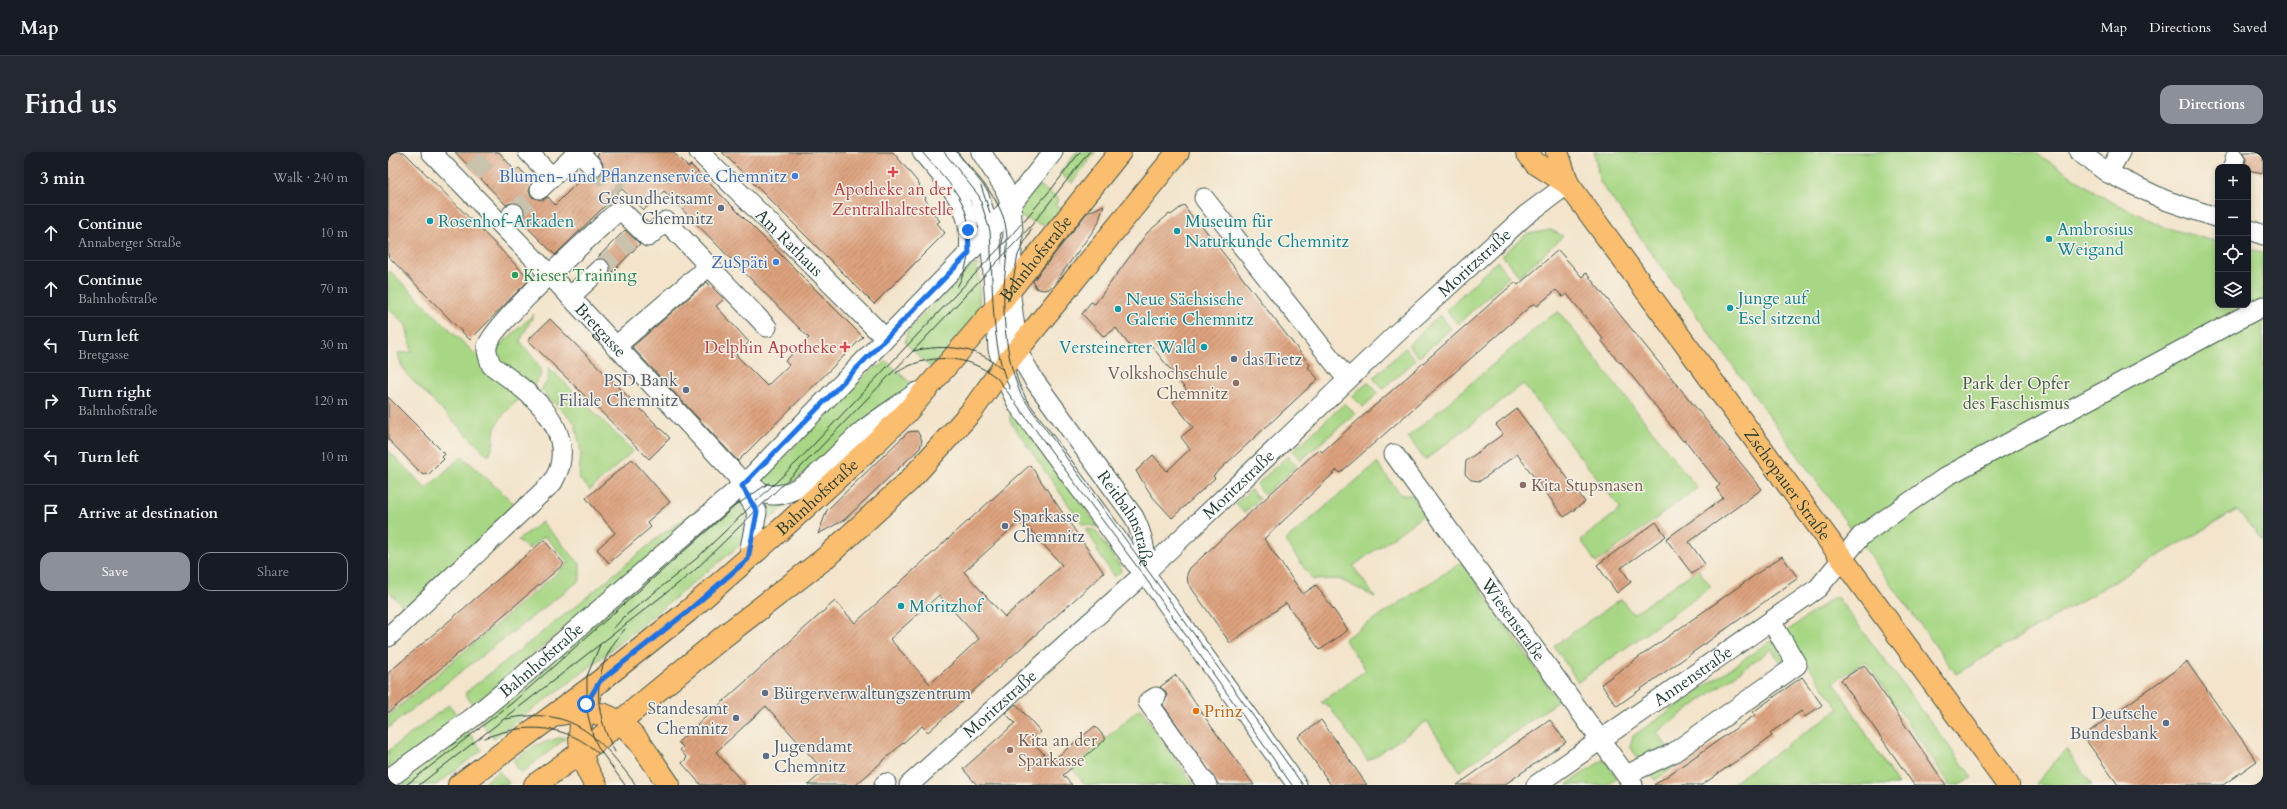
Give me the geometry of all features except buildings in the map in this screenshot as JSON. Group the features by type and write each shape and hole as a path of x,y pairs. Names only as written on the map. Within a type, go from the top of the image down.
{"main road":[{"name":"Bahnhofstraße","path":"459,785 550,716 600,681 687,612 748,559 906,413 995,309 1120,152"},
{"path":"535,785 582,752 724,637 824,559 909,481 971,412 1002,369 1018,352 1178,152"},
{"name":"Zschopauer Straße","path":"1557,152 1568,184 2008,785"},
{"name":"Zschopauer Straße","path":"1528,156 1568,184"},
{"path":"596,785 591,777 582,752 579,733 584,710 600,681"},
{"path":"550,716 584,710 612,716 631,733 669,785"}],"street":[{"name":"Bretgasse","path":"431,152 550,275 742,481 758,490 772,495 790,492 810,480 862,431 934,381"},
{"path":"528,152 546,183 579,152 594,167"},
{"name":"Am Rathaus","path":"699,152 880,333"},
{"path":"922,152 962,203 968,230 969,253"},
{"path":"944,152 979,196 990,231 998,349 1002,369 1018,405 1134,563 1145,573"},
{"path":"957,152 971,169 1011,206"},
{"path":"981,152 1004,187 1011,206 1014,232 1010,289 1018,352"},
{"name":"Bahnhofstraße","path":"388,779 472,718 524,675 742,481 990,231 1053,152"},
{"path":"2079,152 2108,173 2165,200 2215,217"},
{"path":"2108,173 2120,152"},
{"name":"Moritzstraße","path":"909,785 1145,573 1347,379 1526,215 1568,184"},
{"path":"1204,198 1347,379"},
{"path":"388,637 552,482 560,466 560,443 554,422 528,391 491,365 487,347 493,334 550,275 620,209 648,237 666,221 767,327"},
{"path":"2251,231 2263,235"},
{"path":"616,347 709,266"},
{"path":"570,297 600,269"},
{"path":"1843,558 1861,536 1947,476 2263,306"},
{"name":"Reitbahnstraße","path":"1018,352 1034,380 1134,517 1142,532 1145,547 1145,573 1297,785"},
{"name":"Wiesenstraße","path":"1394,454 1630,780"},
{"name":"Bretgasse","path":"742,481 757,512 748,559"},
{"name":"Annenstraße","path":"1536,785 1818,588 1843,558"},
{"path":"1630,780 1673,752 1797,664 1770,621"},
{"path":"1156,697 1148,702 1207,785"}],"green space":[{"path":"1076,152 1095,152 1072,183 1060,173"},
{"name":"Park der Opfer des Faschismus","path":"1594,152 2034,152 2108,200 2167,228 2215,241 2215,308 2251,308 2251,250 2263,252 2263,541 2237,510 1956,674 1600,182"},
{"path":"1038,185 1059,199 1055,205 1062,210 1052,221 1043,225 1020,217 1019,210"},
{"path":"1551,230 1563,236 1519,276 1502,255 1527,234"},
{"path":"1497,261 1509,277 1458,324 1446,310"},
{"path":"973,264 977,264 979,283 979,303 976,316 963,334 931,368 905,342 907,331"},
{"path":"390,271 476,355 524,395 507,410 497,424 493,445 488,456 408,376 401,364 398,353 412,352 406,325 388,308 388,273"},
{"path":"1559,312 1697,488 1596,563 1581,540 1621,509 1523,384 1425,460 1408,437 1545,320"},
{"path":"534,314 520,341 541,368 540,377 532,387 497,360 498,347"},
{"path":"1440,315 1451,329 1419,357 1408,345"},
{"path":"1405,348 1416,360 1383,389 1373,378"},
{"path":"886,361 914,386 787,487 756,485 873,368 881,366"},
{"path":"549,367 633,451 590,490 579,478 581,452 575,423 541,390 548,380"},
{"path":"1368,382 1378,393 1363,407 1352,396"},
{"path":"1345,403 1355,414 1301,460 1293,451"},
{"path":"1017,409 1098,527 1082,524 1010,421 1010,414"},
{"path":"388,450 426,489 462,456 520,509 405,608 388,590"},
{"path":"1288,456 1297,466 1264,495 1256,485"},
{"path":"1377,463 1401,495 1412,495 1425,514 1353,566 1375,597 1339,579 1313,580 1285,541"},
{"path":"1251,490 1259,499 1244,513 1236,503"},
{"path":"738,498 746,516 745,532 740,545 586,670 494,738 480,721"},
{"path":"708,502 712,503 473,705 465,693 582,601 661,535"},
{"path":"784,502 789,503 768,521 764,520 762,513 765,510 772,505"},
{"path":"542,522 580,564 580,580 388,728 388,716 569,563 545,536 528,549 518,540"},
{"path":"1085,529 1095,530 1120,566 1121,571 1115,577 1096,550 1098,548"},
{"path":"1462,562 1558,701 1460,771 1427,721 1368,761 1329,706 1321,702 1366,670 1344,639"},
{"path":"1698,569 1711,587 1578,682 1554,646 1621,599 1633,614"},
{"path":"1833,598 1838,598 1972,777 1960,785 1947,785 1949,783 1865,661 1834,682 1898,785 1730,785 1839,709 1808,665 1802,662 1784,633"},
{"path":"1773,639 1786,660 1783,665 1771,649 1657,732 1668,748 1638,759 1630,746 1633,736"},
{"path":"449,705 459,717 388,772 388,751"},
{"path":"1140,708 1194,785 1085,785 1072,768"},
{"path":"467,730 482,750 436,785 397,785"},
{"path":"563,737 565,739 521,773 513,761 536,745"},
{"path":"2066,749 2092,785 2035,785"},
{"path":"1674,756 1680,764 1655,780 1646,768"},
{"path":"1604,759 1617,778 1606,785 1566,785"},
{"path":"499,771 509,783 505,785 481,785"}],"tunnel":[{"path":"473,173 494,152"},
{"path":"593,167 619,192"},
{"path":"514,213 540,189"},
{"path":"600,269 630,240"}],"tram line":[{"path":"922,152 954,189 966,213 969,234 968,257 962,278 957,287"},
{"path":"944,152 979,196 990,231 992,291 996,334 999,354 1010,389"},
{"path":"957,152 989,190 1003,216 1007,234 1004,288 1005,329 1012,369 1021,395 1303,785"},
{"path":"612,630 625,616 696,559 798,461 1008,239 1053,187 1080,152"},
{"path":"419,785 693,572 810,458 1031,226 1089,152"},
{"path":"981,186 990,213"},
{"path":"1009,301 1018,255 1031,229"},
{"path":"913,351 937,348 971,351 993,361 1002,369"},
{"path":"896,373 908,366 921,362 934,359 947,359 960,360 973,364 997,378 1141,572 1292,785"},
{"path":"406,785 512,703 735,506 769,483"},
{"path":"615,752 607,736 602,720 599,704 599,689 601,673 606,658 614,643 625,629"},
{"path":"600,645 587,676 587,711 593,736 599,749 625,785"},
{"path":"506,719 529,716 549,717 566,721 582,728 609,752 636,785"},
{"path":"485,738 515,730 530,728 545,729 574,737 587,744 599,754"}],"place":[{"name":"Apotheke an der Zentralhaltestelle","path":"893,172"},
{"name":"Blumen- und Pflanzenservice Chemnitz","path":"795,176"},
{"name":"Gesundheitsamt Chemnitz","path":"721,208"},
{"name":"Rosenhof-Arkaden","path":"430,221"},
{"name":"Museum für Naturkunde Chemnitz","path":"1177,231"},
{"name":"Ambrosius Weigand","path":"2049,239"},
{"name":"ZuSpäti","path":"776,262"},
{"name":"Kieser Training","path":"515,275"},
{"name":"Junge auf Esel sitzend","path":"1730,308"},
{"name":"Neue Sächsische Galerie Chemnitz","path":"1118,309"},
{"name":"Delphin Apotheke","path":"845,347"},
{"name":"Versteinerter Wald","path":"1204,347"},
{"name":"dasTietz","path":"1234,359"},
{"name":"Volkshochschule Chemnitz","path":"1236,383"},
{"name":"PSD Bank Filiale Chemnitz","path":"686,390"},
{"name":"Kita Stupsnasen","path":"1523,485"},
{"name":"Sparkasse Chemnitz","path":"1005,526"},
{"name":"Moritzhof","path":"901,606"},
{"name":"Bürgerverwaltungszentrum","path":"765,693"},
{"name":"Prinz","path":"1196,711"},
{"name":"Standesamt Chemnitz","path":"736,718"},
{"name":"Deutsche Bundesbank","path":"2166,723"},
{"name":"Kita an der Sparkasse","path":"1010,750"},
{"name":"Jugendamt Chemnitz","path":"766,756"}],"route":[{"path":"586,704 600,681 622,662 687,612 748,559 757,512 742,486 887,339 969,253 970,243 968,230"}]}
